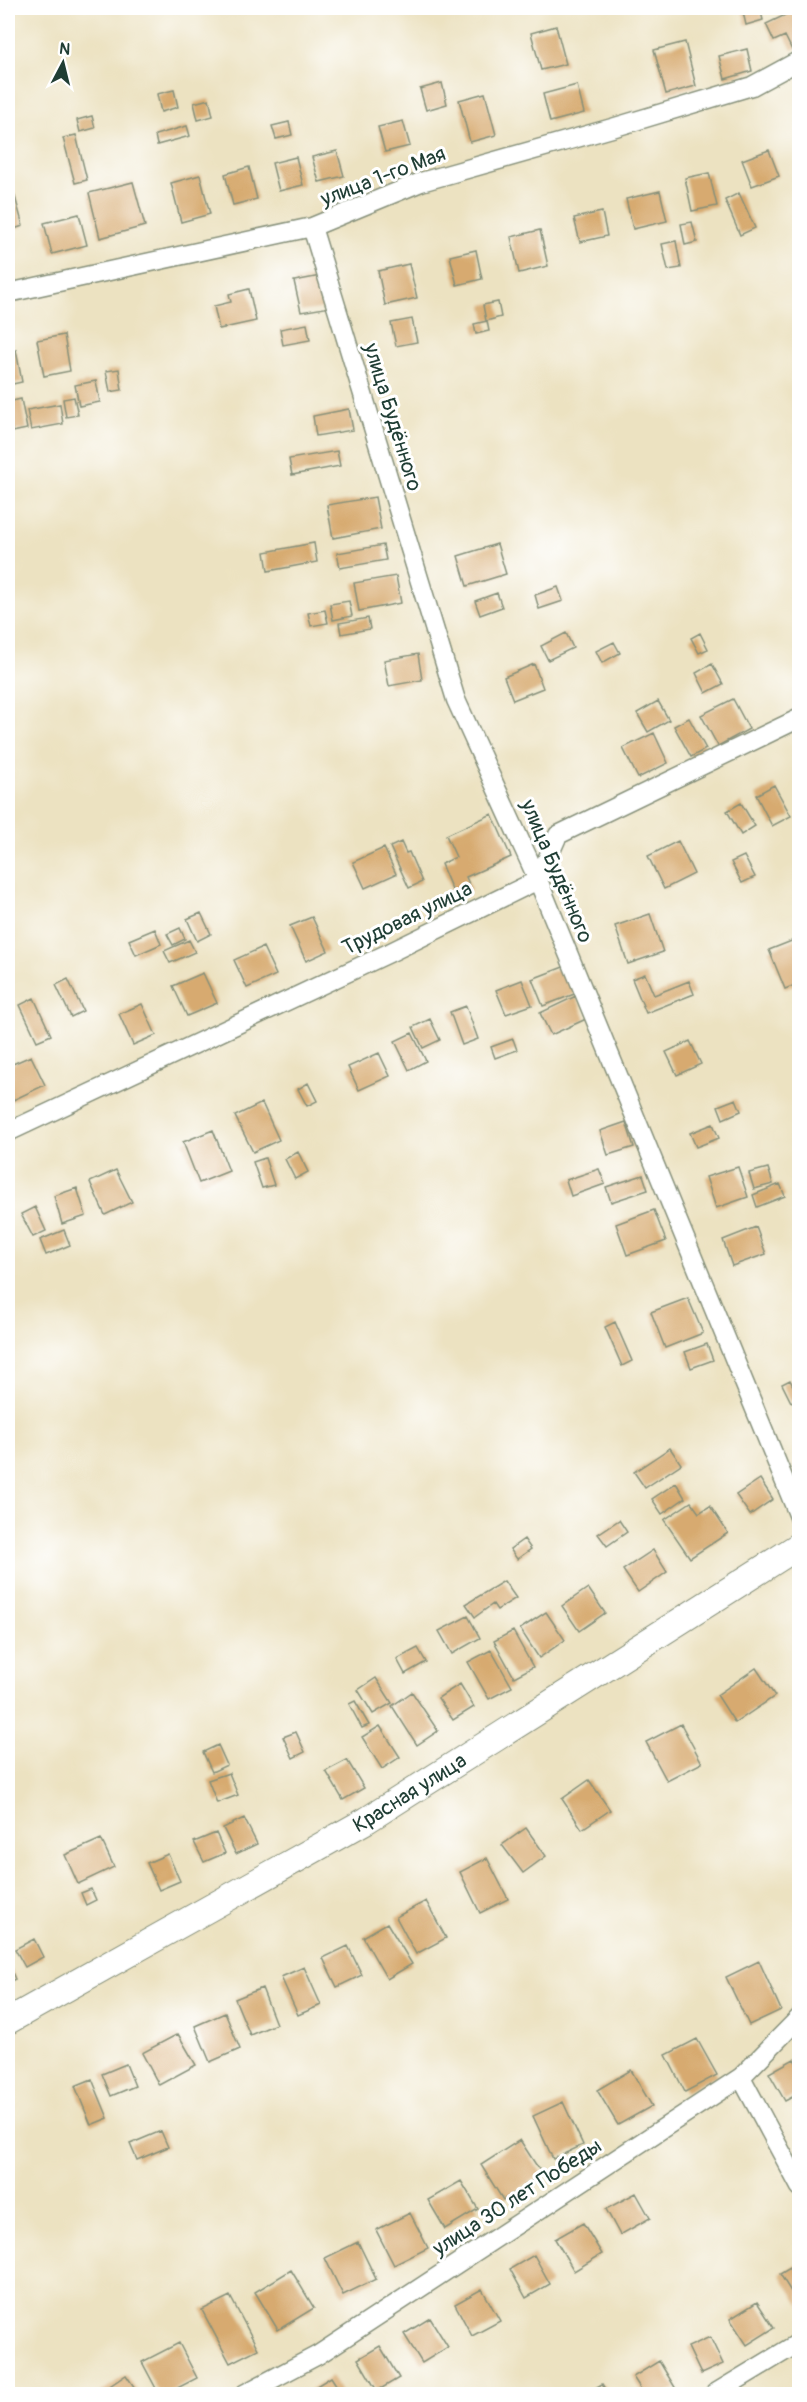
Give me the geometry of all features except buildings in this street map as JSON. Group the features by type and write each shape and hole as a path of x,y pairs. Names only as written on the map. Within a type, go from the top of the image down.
{"main road":[{"name":"Красная улица","path":"8,2021 367,1820 800,1545"}],"street":[{"name":"улица 1-го Мая","path":"8,293 312,227 421,182 752,86 800,60"},
{"name":"улица Будённого","path":"312,227 456,700 538,880 800,1519"},
{"path":"538,880 558,835 800,718"},
{"name":"Трудовая улица","path":"8,1132 391,952 538,880"},
{"name":"улица 30 лет Победы","path":"244,2394 318,2355 741,2077 800,2017"},
{"path":"741,2077 800,2187"},
{"path":"714,2394 800,2342"}]}
